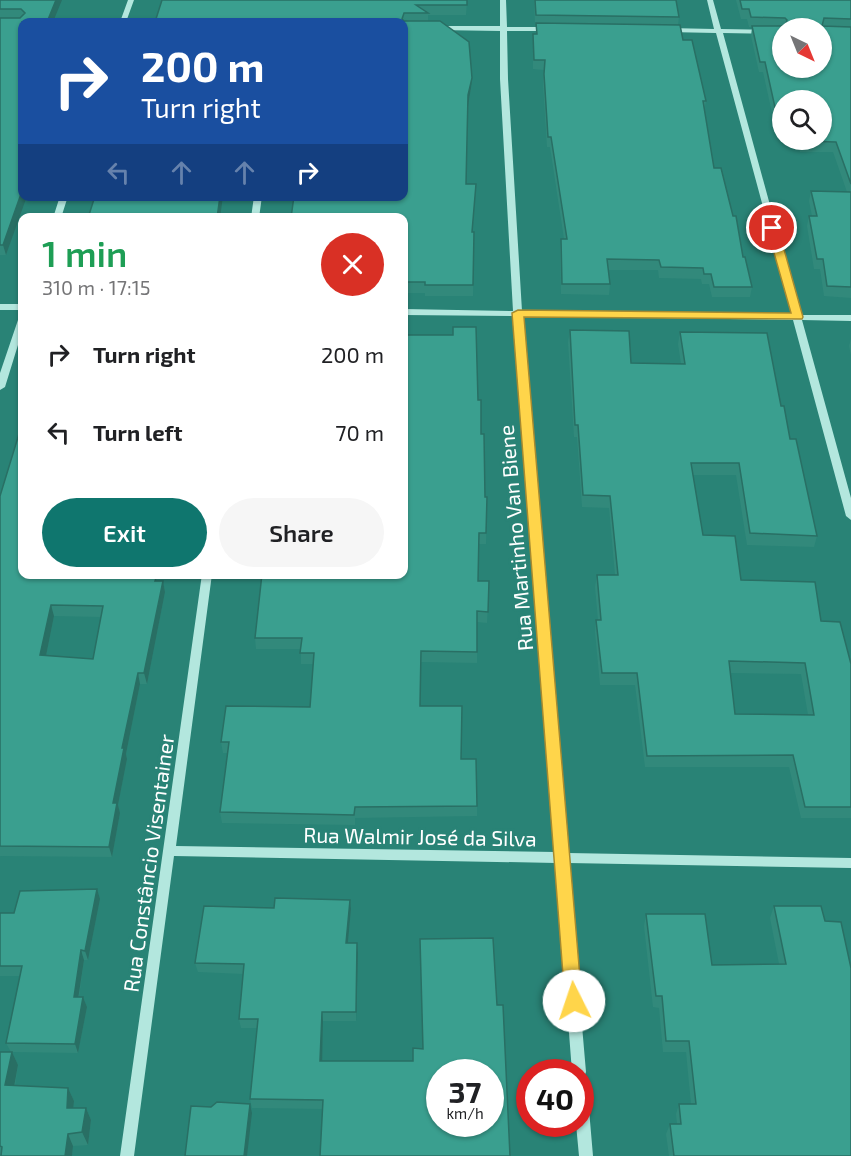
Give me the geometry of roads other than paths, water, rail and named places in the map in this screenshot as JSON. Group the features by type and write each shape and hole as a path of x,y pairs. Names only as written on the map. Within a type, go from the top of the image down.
{"street":[{"path":"124,18 131,0"},
{"name":"Rua Martinho Van Biene","path":"503,0 518,313 578,1059"},
{"path":"710,0 851,516"},
{"path":"426,28 563,29"},
{"path":"658,30 772,32"},
{"path":"0,306 18,307"},
{"path":"408,312 851,318"},
{"path":"0,387 18,332"},
{"name":"Rua Constâncio Visentainer","path":"128,1156 206,579"},
{"name":"Rua Walmir José da Silva","path":"169,851 851,863"},
{"path":"584,1137 586,1156"}]}
